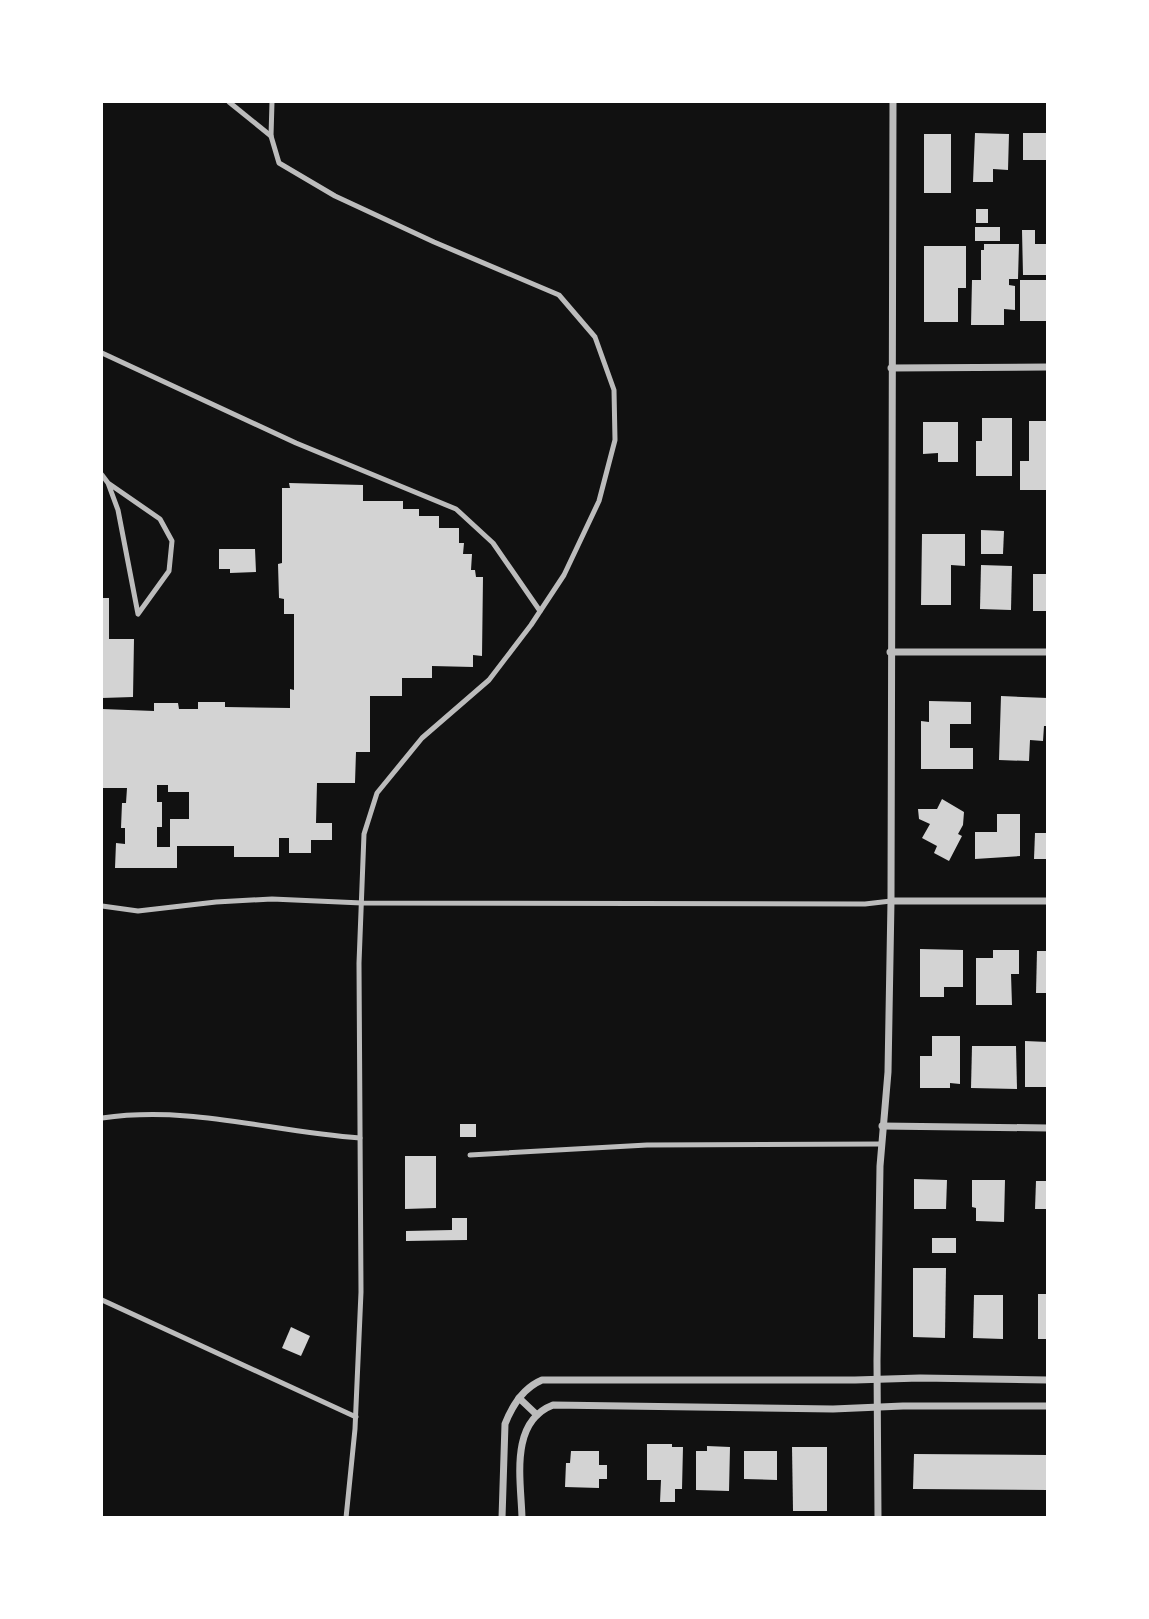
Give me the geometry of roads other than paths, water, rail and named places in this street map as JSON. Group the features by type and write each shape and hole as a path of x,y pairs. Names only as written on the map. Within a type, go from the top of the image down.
{"street":[{"path":"878,1517 880,1144 888,1072 891,901 893,102"},
{"path":"891,368 1048,367"},
{"path":"890,652 1048,652"},
{"path":"891,901 1048,901"},
{"path":"882,1126 1048,1128"},
{"path":"502,1517 503,1433 509,1414 519,1398 534,1384 551,1379 1048,1380"},
{"path":"519,1398 537,1415"},
{"path":"522,1517 522,1444 527,1427 544,1408 562,1404 833,1409 1048,1406"}],"lane":[{"path":"229,102 271,136"},
{"path":"272,102 271,136 279,163 347,202 559,295 595,337 614,390 614,440 600,501 564,575 489,680 422,738 377,793 364,834 359,963 361,1292 356,1417 346,1517"},
{"path":"102,364 103,353 296,443 456,509 493,543 540,611"},
{"path":"102,475 108,483 118,510 138,614 169,571 172,541 160,519 108,483"},
{"path":"102,906 138,911 272,899 362,903 865,904 891,901"},
{"path":"102,1118 181,1114 316,1135 360,1138"},
{"path":"470,1155 647,1144 880,1144"},
{"path":"102,1300 356,1417"}]}
